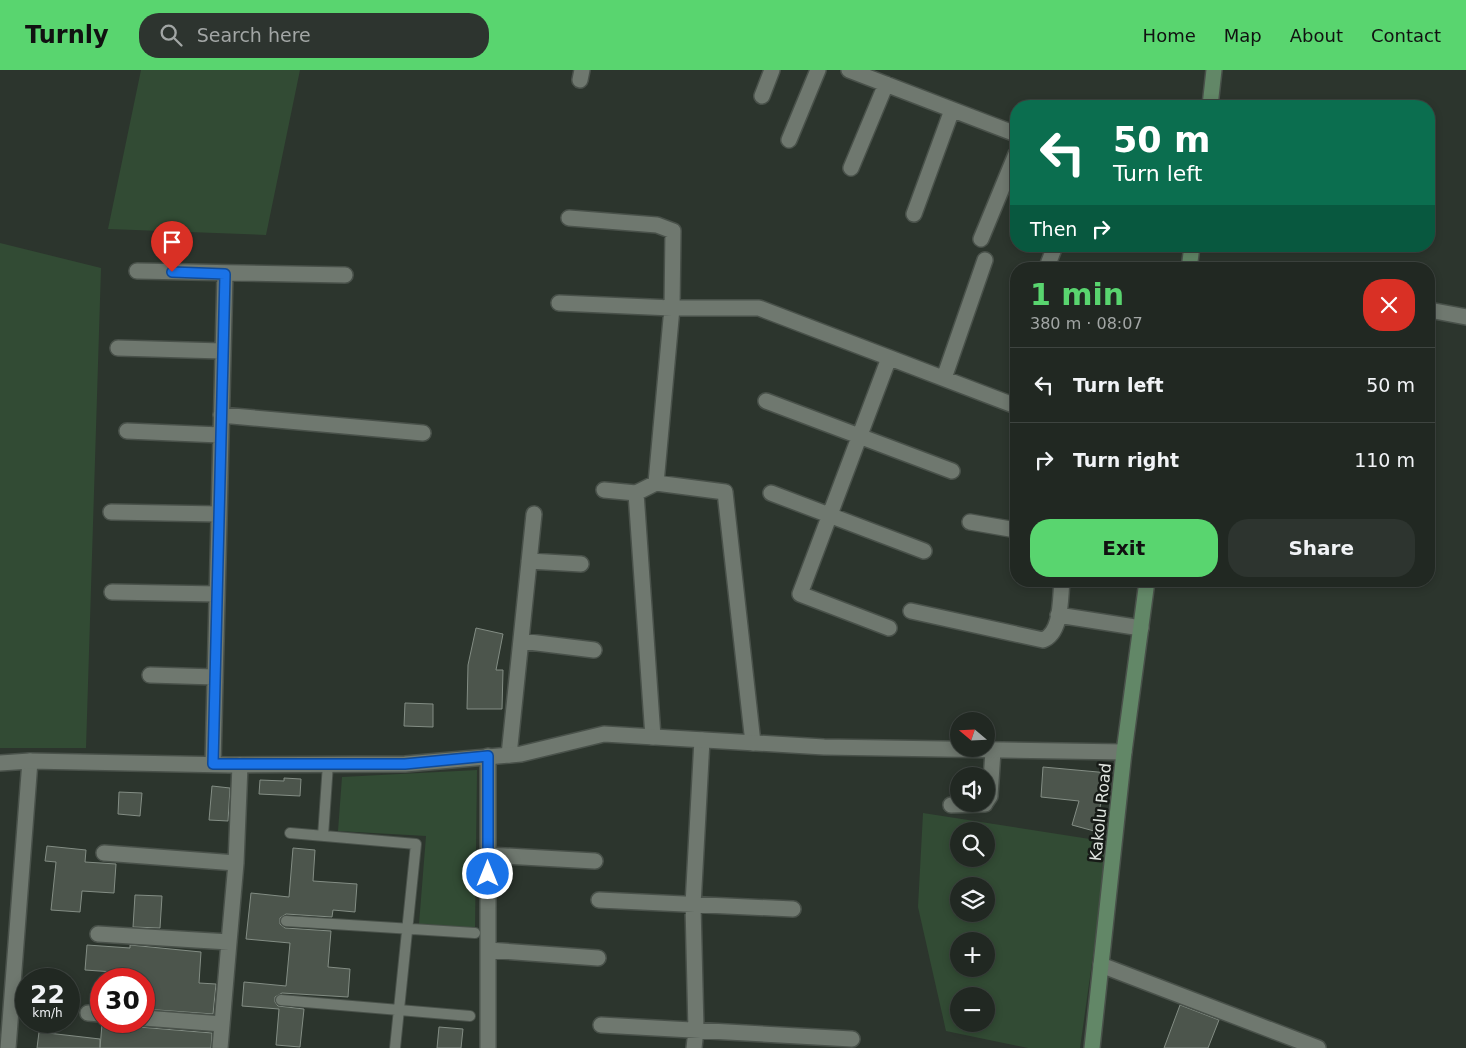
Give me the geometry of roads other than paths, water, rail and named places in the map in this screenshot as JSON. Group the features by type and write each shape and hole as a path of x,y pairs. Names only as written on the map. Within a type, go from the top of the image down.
{"main road":[{"path":"1211,100 1214,70"},
{"name":"Kakolu Road","path":"1092,1048 1124,752 1146,587"}],"street":[{"path":"762,96 772,70"},
{"path":"789,140 818,70"},
{"path":"849,70 1010,132"},
{"path":"851,168 886,84"},
{"path":"914,214 952,110"},
{"path":"981,239 1010,169"},
{"path":"569,218 657,225 673,231 672,308 656,483"},
{"path":"944,378 985,260"},
{"path":"136,271 345,275"},
{"path":"213,764 225,274"},
{"path":"559,303 672,308 758,308 944,378 1010,399"},
{"path":"1435,311 1466,317"},
{"path":"118,348 222,351"},
{"path":"889,358 800,594 889,628"},
{"path":"766,401 952,471"},
{"path":"221,415 423,432"},
{"path":"127,431 220,435"},
{"path":"604,490 636,493 656,483 725,492 753,743"},
{"path":"636,493 652,737"},
{"path":"770,493 924,551"},
{"path":"112,512 218,514"},
{"path":"509,755 534,514"},
{"path":"970,522 1010,529"},
{"path":"530,561 581,564"},
{"path":"911,611 1035,640 1050,638 1058,615 1061,587"},
{"path":"112,592 217,594"},
{"path":"1058,615 1141,628"},
{"path":"521,641 594,650"},
{"path":"150,675 215,677"},
{"path":"0,763 30,761 240,765 405,764 509,755 604,734 753,743 950,750"},
{"path":"694,1048 696,1030 693,904 702,740"},
{"path":"995,751 1124,752"},
{"path":"488,756 488,1048"},
{"path":"8,1048 30,761"},
{"path":"220,1048 236,863 240,765"},
{"path":"104,853 236,863"},
{"path":"488,855 595,861"},
{"path":"599,900 793,909"},
{"path":"98,934 230,942"},
{"path":"488,950 598,958"},
{"path":"1101,965 1318,1048"},
{"path":"155,1019 222,1024"},
{"path":"601,1025 852,1039"}],"lane":[{"path":"323,836 328,764"},
{"path":"290,833 416,844 395,1048"},
{"path":"286,920 475,932"},
{"path":"281,1000 470,1016"}]}
